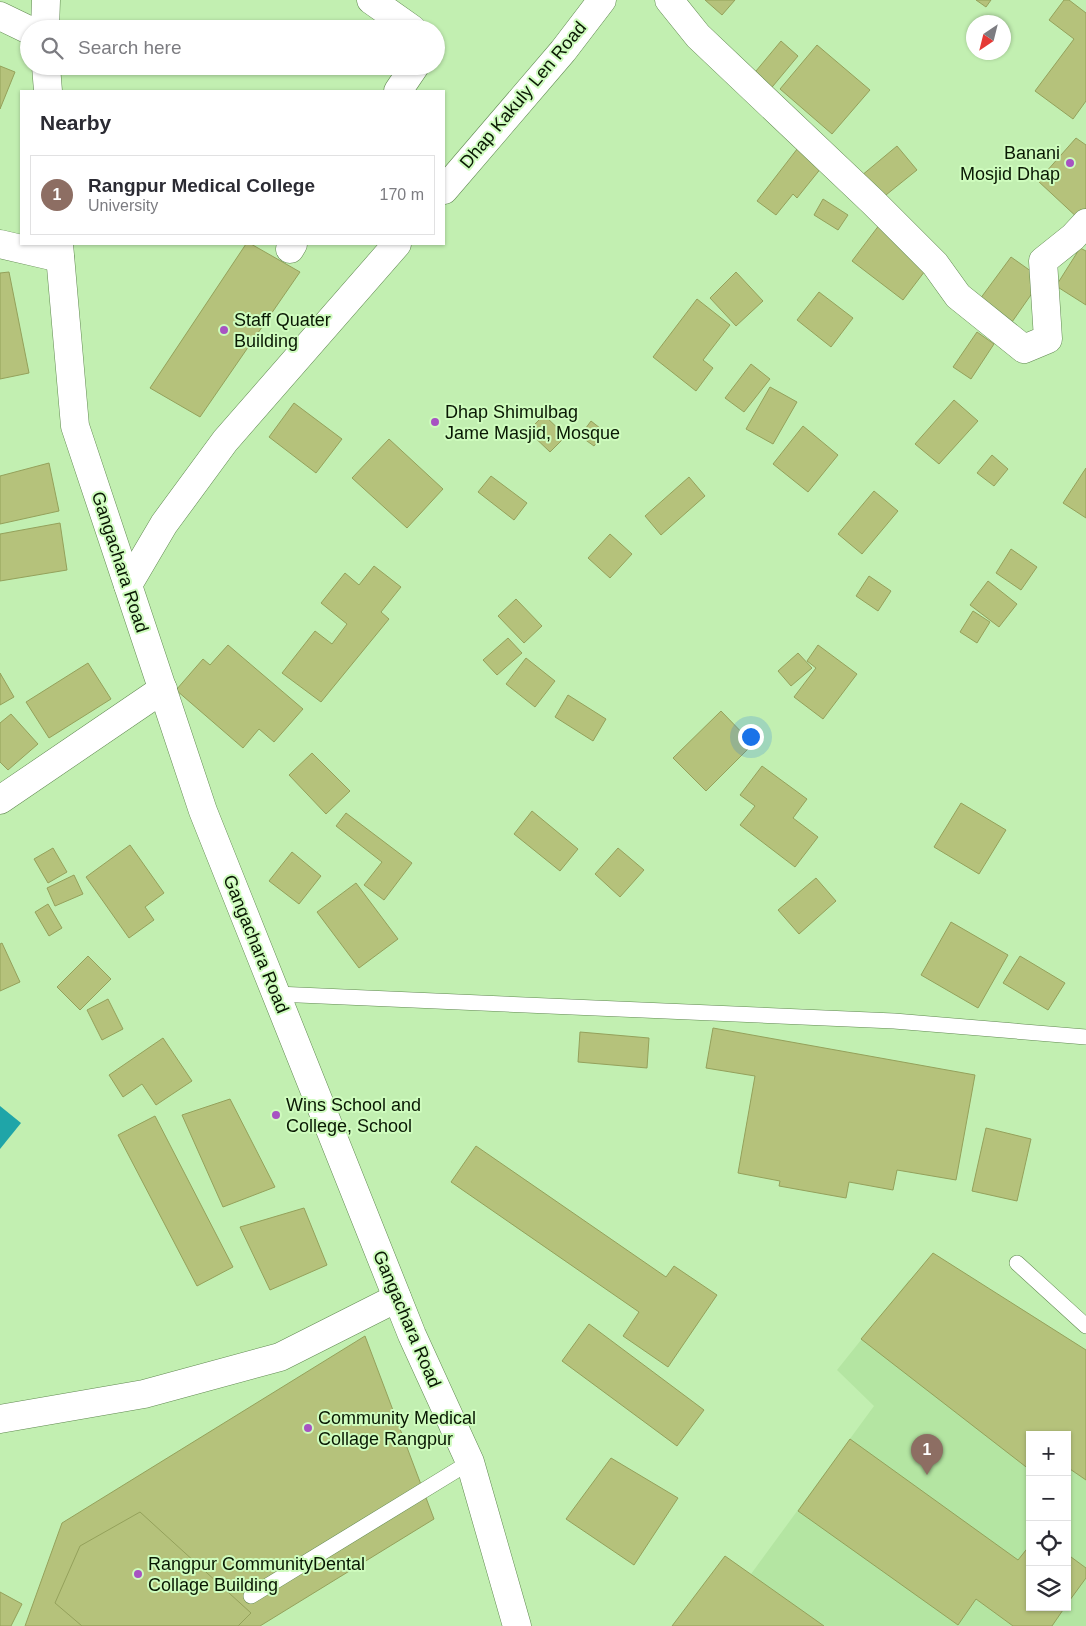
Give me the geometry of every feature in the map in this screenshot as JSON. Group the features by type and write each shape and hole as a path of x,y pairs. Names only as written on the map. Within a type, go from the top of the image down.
{"street":[{"path":"45,20 46,0"},
{"path":"371,0 399,20"},
{"name":"Dhap Kakuly Len Road","path":"445,189 562,51 602,0"},
{"path":"669,0 698,36 852,182 935,264 958,296 1024,349 1048,339 1043,261 1073,237 1086,223"},
{"path":"0,16 20,26"},
{"path":"47,75 48,90"},
{"path":"399,90 409,75"},
{"path":"0,244 59,251"},
{"path":"128,585 164,524 225,441 397,245"},
{"name":"Gangachara Road","path":"59,251 75,426 203,811 412,1335 470,1462 517,1626"},
{"path":"0,800 163,689"},
{"path":"0,1419 144,1394 280,1357 397,1298"}],"lane":[{"path":"276,994 894,1021 1086,1037"},
{"path":"1017,1263 1086,1326"},
{"path":"250,1596 470,1462"}],"shaded area":[{"path":"909,1280 937,1299 1086,1359 1086,1626 713,1626 874,1406 837,1370"}],"water":[{"path":"0,1106 21,1123 0,1149"}],"building":[{"path":"705,0 735,0 722,15"},
{"path":"976,0 991,0 986,7"},
{"path":"1064,0 1069,0 1086,13 1086,101 1073,119 1035,91 1074,39 1049,20"},
{"path":"781,41 798,56 768,92 751,77"},
{"path":"817,45 870,90 832,134 780,89"},
{"path":"0,66 15,72 0,109"},
{"name":"Banani Mosjid Dhap","path":"1076,138 1086,145 1086,214 1080,220 1038,181"},
{"path":"801,144 826,162 797,198 793,194 776,215 757,201"},
{"path":"897,146 917,170 881,199 861,176"},
{"path":"823,199 848,215 838,230 814,215"},
{"path":"880,224 931,263 903,300 852,261"},
{"name":"Staff Quater Building","path":"245,245 253,245 300,272 200,417 150,388"},
{"path":"1080,248 1086,251 1086,305 1056,286"},
{"path":"1011,257 1042,279 1012,322 980,299"},
{"path":"9,272 29,373 0,379 0,273"},
{"path":"736,272 763,301 736,326 710,298"},
{"path":"819,292 853,318 831,347 797,320"},
{"path":"697,299 730,325 703,360 713,368 696,391 653,357"},
{"path":"977,332 994,344 971,379 953,367"},
{"path":"751,364 770,379 744,412 725,398"},
{"path":"770,387 797,402 773,444 746,429"},
{"path":"954,400 978,421 939,464 915,444"},
{"path":"294,403 342,439 316,473 269,437"},
{"path":"544,415 566,436 550,452 528,431"},
{"path":"591,421 605,432 594,446 580,436"},
{"path":"803,426 838,455 808,492 773,464"},
{"path":"389,439 443,489 407,528 352,478"},
{"path":"992,455 1008,469 994,486 977,473"},
{"path":"49,463 59,511 0,524 0,476"},
{"path":"1086,468 1086,518 1063,503"},
{"path":"491,476 527,503 514,520 478,492"},
{"path":"689,477 705,496 661,535 645,516"},
{"path":"874,491 898,511 862,554 838,534"},
{"path":"60,523 67,570 0,581 0,534"},
{"path":"610,534 632,554 610,578 588,558"},
{"path":"1011,549 1037,567 1021,590 996,573"},
{"path":"374,566 401,587 381,612 389,619 321,702 282,673 315,631 332,644 347,624 321,603 345,573 359,585"},
{"path":"869,576 891,591 878,611 856,596"},
{"path":"988,581 1017,604 999,627 970,605"},
{"path":"516,599 542,626 524,643 498,616"},
{"path":"973,611 990,622 977,643 960,632"},
{"path":"508,638 522,653 497,675 483,660"},
{"path":"228,645 303,709 274,742 259,729 243,748 176,690 203,659 210,665"},
{"path":"818,645 857,674 823,719 794,697 816,668 807,661"},
{"path":"798,653 812,668 791,686 778,671"},
{"path":"526,658 555,681 535,707 506,684"},
{"path":"88,663 111,699 49,738 26,702"},
{"path":"0,673 14,697 0,705"},
{"path":"568,695 606,719 593,741 555,717"},
{"path":"721,711 753,744 706,791 673,758"},
{"path":"11,714 38,744 8,770 0,762 0,723"},
{"path":"312,753 350,791 326,814 289,775"},
{"path":"762,766 807,799 793,818 818,837 795,867 740,825 755,806 740,795"},
{"path":"961,803 1006,830 979,874 934,847"},
{"path":"532,811 578,849 560,871 514,834"},
{"path":"346,813 412,863 384,900 364,885 382,862 336,826"},
{"path":"130,845 164,893 145,907 154,920 129,938 86,877"},
{"path":"53,848 67,872 48,883 34,859"},
{"path":"618,848 644,870 620,897 595,874"},
{"path":"292,852 321,876 299,904 269,881"},
{"path":"74,875 83,894 55,906 47,888"},
{"path":"816,878 836,901 799,934 778,910"},
{"path":"356,883 398,939 359,968 317,912"},
{"path":"48,904 62,928 49,936 35,912"},
{"path":"951,922 1008,955 978,1008 921,975"},
{"path":"2,943 20,982 0,991 0,944"},
{"path":"88,956 111,979 80,1010 57,987"},
{"path":"1020,956 1065,983 1048,1010 1003,983"},
{"path":"108,999 123,1029 102,1040 87,1010"},
{"path":"713,1028 975,1075 956,1180 897,1170 893,1190 849,1182 846,1198 779,1186 780,1181 738,1173 755,1076 706,1068"},
{"path":"580,1032 649,1038 647,1068 578,1062"},
{"path":"163,1038 192,1081 156,1105 142,1084 123,1097 109,1075"},
{"path":"230,1099 275,1187 223,1207 182,1115"},
{"path":"155,1116 233,1267 197,1286 118,1135"},
{"path":"986,1128 1031,1139 1017,1201 972,1191"},
{"path":"476,1146 666,1277 674,1266 717,1295 668,1367 623,1336 639,1312 451,1182"},
{"path":"304,1208 327,1265 270,1290 240,1227"},
{"path":"933,1253 1086,1350 1086,1480 1071,1470 1071,1431 1026,1431 1026,1467 861,1339"},
{"path":"589,1324 704,1410 677,1446 562,1361"},
{"name":"Community Medical Collage Rangpur","path":"365,1336 434,1519 260,1626 25,1626 62,1523"},
{"path":"850,1439 1018,1560 1026,1550 1026,1611 1062,1611 1052,1626 1013,1626 976,1599 958,1625 798,1511"},
{"path":"611,1458 678,1498 634,1565 566,1519"},
{"name":"Rangpur CommunityDental Collage Building","path":"140,1512 251,1613 238,1626 82,1626 55,1603 80,1546"},
{"path":"725,1556 824,1626 672,1626"},
{"path":"1071,1557 1086,1568 1086,1578 1071,1599"},
{"path":"0,1592 22,1604 11,1626 0,1626"}],"place":[{"name":"Banani Mosjid Dhap","path":"1070,163"},
{"name":"Staff Quater Building","path":"224,330"},
{"name":"Dhap Shimulbag Jame Masjid, Mosque","path":"435,422"},
{"name":"Wins School and College, School","path":"276,1115"},
{"name":"Community Medical Collage Rangpur","path":"308,1428"},
{"name":"Rangpur Medical College","path":"927,1475"},
{"name":"Rangpur CommunityDental Collage Building","path":"138,1574"}]}
